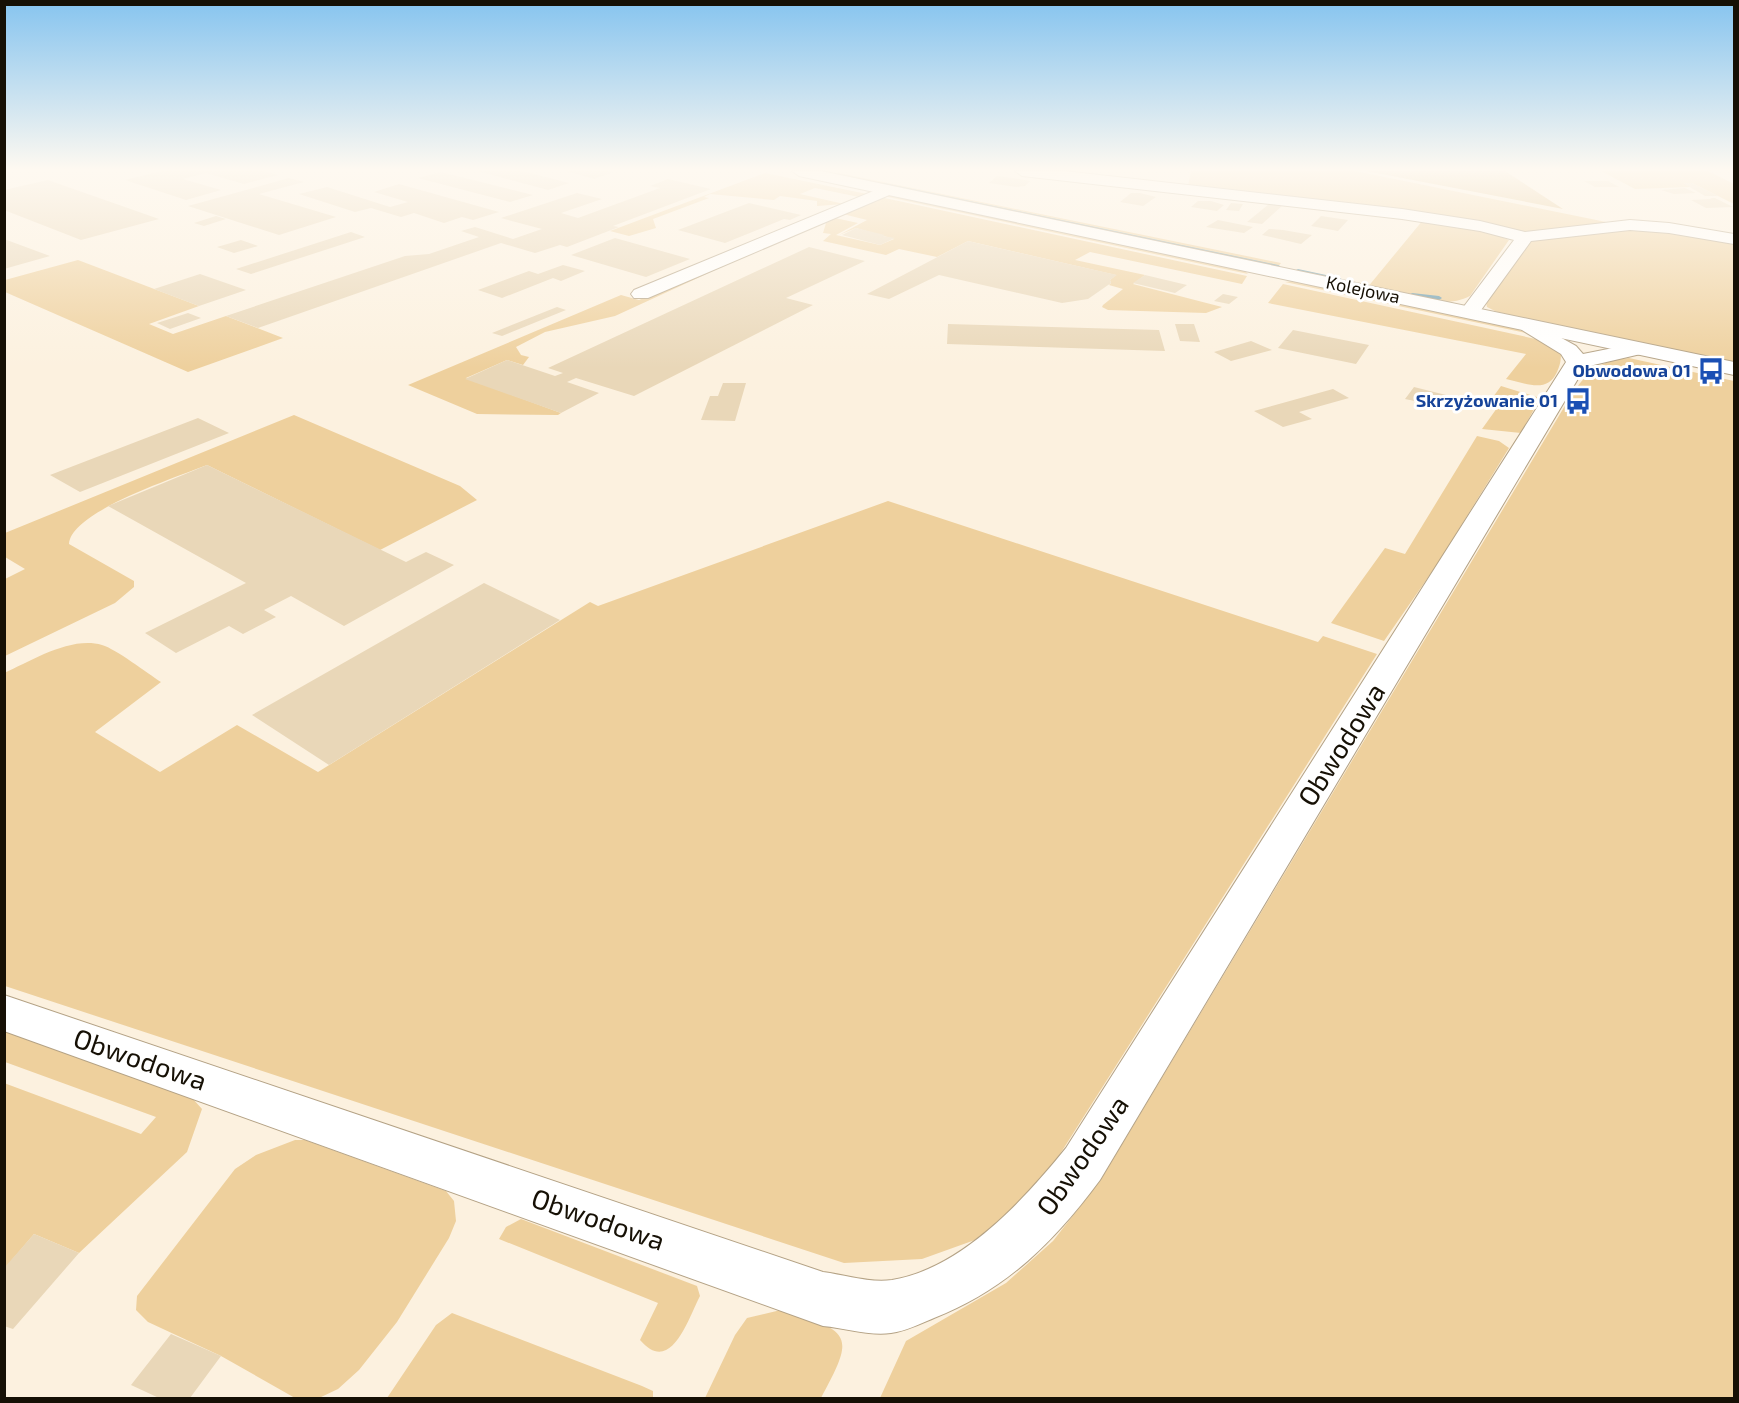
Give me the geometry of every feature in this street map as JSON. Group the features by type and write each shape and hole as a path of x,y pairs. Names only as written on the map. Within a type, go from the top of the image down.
{"street":[{"path":"641,294 778,236"},
{"name":"Kolejowa","path":"1107,236 1734,369"},
{"path":"1468,313 1525,237 1528,236"},
{"path":"1719,236 1734,239"},
{"path":"1528,326 1569,351 1577,362 1638,349"},
{"name":"Obwodowa","path":"4,1012 823,1299 888,1308 931,1293 974,1271 1014,1243 1051,1207 1083,1164 1577,362"}],"shaded area":[{"path":"828,236 842,236 880,245 894,239 885,236 1063,236 1247,276 1242,284 1090,252 1075,260 1145,275 1133,284 1222,307 1206,313 1108,310 1102,307 1103,305 1123,289 1109,285 1110,280 1116,275 968,241 937,257 899,249 886,255 823,241"},
{"path":"1072,236 1087,236 1244,270 1248,274"},
{"path":"1123,236 1151,236 1281,263 1276,269"},
{"path":"1409,236 1500,236 1509,240 1470,296 1459,300 1433,302 1367,288"},
{"path":"1545,236 1708,236 1734,241 1734,364 1501,314 1487,307 1486,302 1528,243"},
{"path":"787,237 615,316 545,332 516,347 521,355 529,357 523,365 507,360 466,378 561,413 558,415 477,414 408,385 621,295 639,300"},
{"path":"78,260 199,306 149,324 173,334 226,316 283,338 188,372 5,292 5,280"},
{"path":"1293,281 1507,326 1531,334 1285,282"},
{"path":"1283,284 1545,341 1561,353 1560,365 1553,379 1542,385 1506,379 1526,354 1268,303"},
{"path":"1629,358 1734,381 1734,1398 880,1398 906,1341 1006,1283 1053,1241 1100,1181 1569,399 1587,375 1600,365"},
{"path":"1501,386 1537,397 1539,400 1521,433 1482,429 1497,408 1488,404"},
{"path":"294,415 460,486 477,500 380,550 207,465 128,497 87,519 74,532 69,544 134,581 134,587 115,603 5,656 5,579 25,569 5,557 5,533"},
{"path":"1477,436 1499,441 1509,448 1438,563 1384,641 1331,623 1385,548 1405,554"},
{"path":"888,501 1318,642 1323,636 1377,654 1041,1184 986,1236 922,1259 844,1263 5,986 4,673 64,647 90,643 102,645 123,656 161,682 95,732 160,772 237,725 318,772 590,602 598,606"},
{"path":"5,1031 179,1092 193,1099 202,1109 187,1152 79,1253 34,1234 5,1268 4,1083 141,1134 156,1117 5,1062"},
{"path":"295,1140 305,1140 446,1191 454,1201 456,1221 449,1238 397,1322 359,1370 338,1389 319,1398 295,1398 221,1356 148,1322 136,1310 137,1296 235,1169 256,1155"},
{"path":"521,1219 697,1286 700,1296 677,1340 661,1352 651,1349 640,1340 658,1303 499,1239 506,1227"},
{"path":"785,1309 824,1324 835,1331 841,1339 842,1348 839,1361 821,1398 705,1398 735,1335 747,1318"},
{"path":"452,1313 642,1386 653,1391 653,1398 387,1398 436,1325"}],"building":[{"path":"72,236 94,236 81,240"},
{"path":"337,236 365,237 251,274 236,269"},
{"path":"477,236 505,236 513,239 520,236 594,236 567,247 560,245 535,253 501,243 258,328 226,316 405,256 429,254"},
{"path":"701,236 741,236 725,243"},
{"path":"848,236 895,238 880,245"},
{"path":"1268,236 1310,236 1301,244"},
{"path":"615,238 690,259 646,277 571,255"},
{"path":"4,239 50,256 4,269"},
{"path":"241,240 258,246 234,253 217,247"},
{"path":"968,241 1117,275 1110,280 1111,283 1088,299 1062,303 939,275 889,299 867,294"},
{"path":"809,247 865,261 786,298 813,305 634,396 576,378 567,382 599,393 561,413 465,379 507,360 555,376 563,373 548,368"},
{"path":"563,265 585,271 561,281 553,278 502,298 478,290 529,271 538,274"},
{"path":"200,274 246,290 199,306 154,289"},
{"path":"1145,275 1187,285 1175,293 1133,283"},
{"path":"1223,294 1238,297 1229,304 1214,301"},
{"path":"557,307 566,310 502,336 492,333"},
{"path":"188,313 201,318 170,329 157,323"},
{"path":"948,324 1159,330 1165,351 947,344"},
{"path":"1175,324 1194,324 1200,342 1180,341"},
{"path":"1293,330 1369,345 1356,364 1278,348"},
{"path":"1251,341 1272,350 1231,361 1214,352"},
{"path":"723,383 746,383 735,421 701,420 710,396 718,396"},
{"path":"1414,387 1446,395 1438,406 1405,399"},
{"path":"1333,389 1349,398 1299,412 1312,419 1283,427 1254,411"},
{"path":"198,418 229,433 80,492 50,475"},
{"path":"207,465 406,562 426,552 454,565 344,626 291,596 264,610 276,617 243,634 229,626 176,653 145,633 246,583 108,506"},
{"path":"484,583 560,620 329,765 252,715"},
{"path":"34,1234 79,1253 13,1329 4,1326 4,1268"},
{"path":"171,1334 221,1356 190,1398 159,1398 131,1385"}],"waterway":[{"path":"1136,236 1278,266"},
{"path":"1298,271 1340,280"},
{"path":"1412,295 1439,298"}],"place":[{"name":"Obwodowa 01","path":"1711,371"},
{"name":"Skrzyżowanie 01","path":"1578,401"}]}
